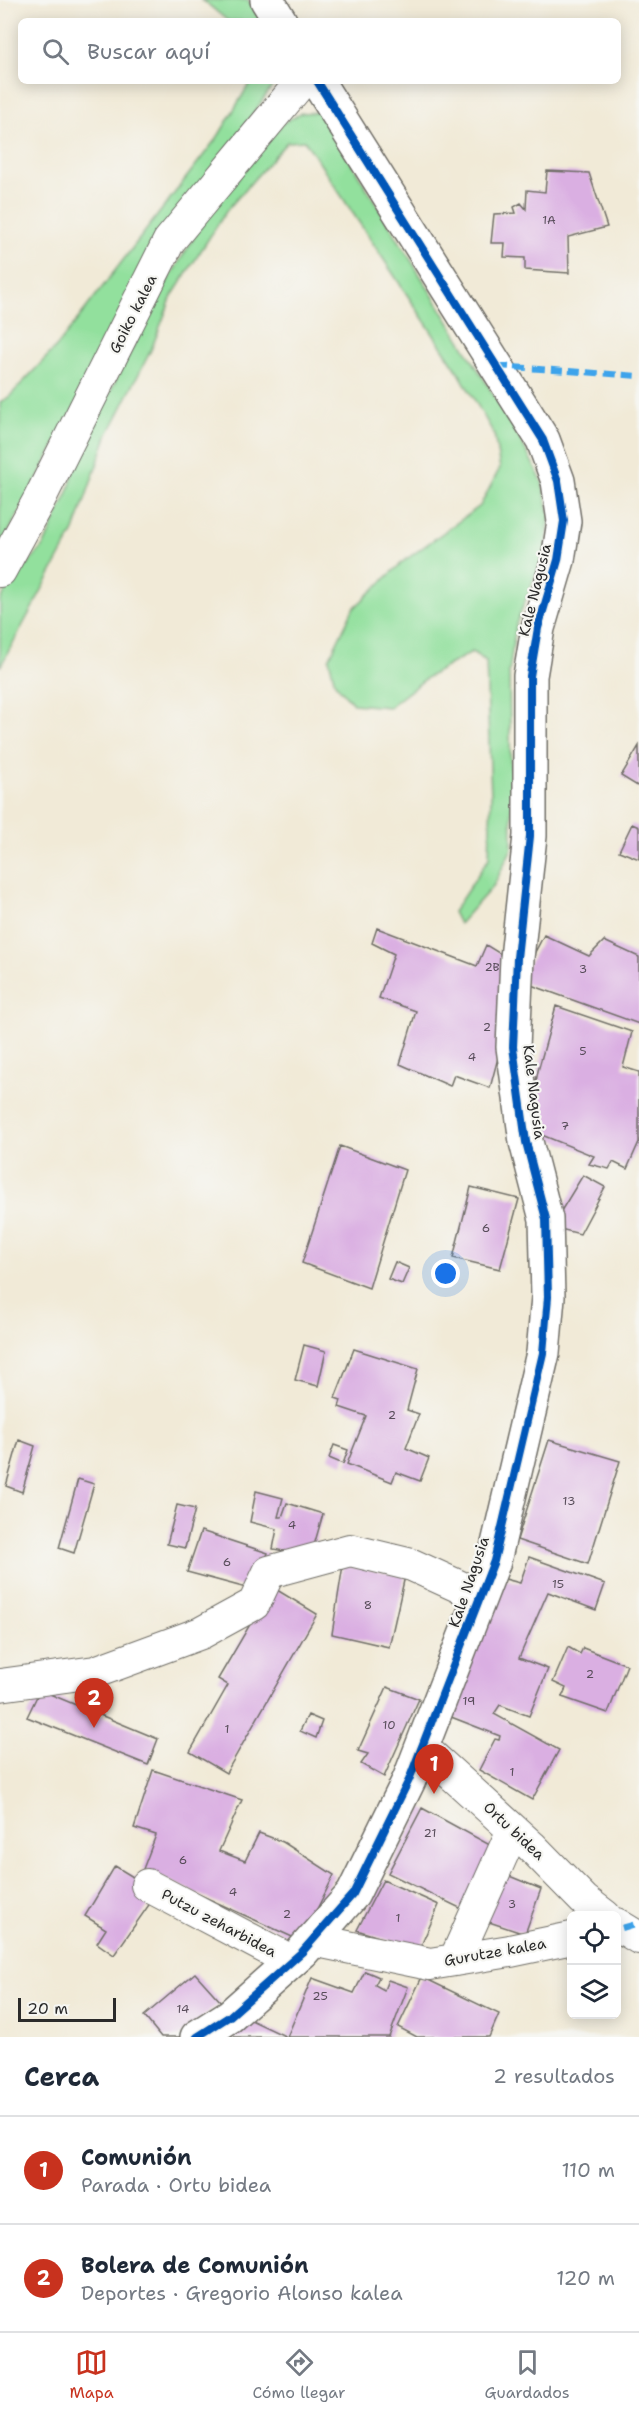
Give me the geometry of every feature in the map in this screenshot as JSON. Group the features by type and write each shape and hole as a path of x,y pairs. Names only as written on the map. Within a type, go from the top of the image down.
{"street":[{"path":"267,0 278,18"},
{"name":"Goiko kalea","path":"0,571 39,501 169,241 300,84"},
{"name":"Kale Nagusia","path":"197,2037 230,2016 302,1951 353,1894 409,1780 494,1561 543,1353 548,1297 546,1219 526,1142 513,1047 517,958 530,836 530,676 538,628 558,560 564,521 558,481 543,440 319,84"},
{"path":"0,1685 95,1672 201,1633 254,1604 269,1572 350,1550 412,1565 480,1596"},
{"name":"Ortu bidea","path":"422,1747 513,1830 584,1900 599,1911"},
{"path":"455,1960 513,1830"},
{"name":"Putzu zeharbidea","path":"147,1885 302,1951"},
{"name":"Gurutze kalea","path":"302,1951 430,1964 510,1952 567,1939"}],"green space":[{"path":"200,0 248,0 260,18 224,18"},
{"path":"249,84 274,84 165,239 0,548 0,402 9,397 58,345 219,135"},
{"path":"320,112 514,428 542,481 550,515 545,551 516,624 509,673 512,848 494,885 459,924 453,912 489,858 491,796 486,661 472,652 428,677 389,707 353,704 335,683 329,659 353,609 404,561 480,506 500,468 494,434 459,373 305,141 287,142 227,210 172,296 151,350 107,436 74,531 0,667 0,601 6,590 44,545 68,492 80,451 163,288 206,218 283,123 301,113"}],"building":[{"path":"547,171 589,173 607,227 568,237 569,273 525,270 525,258 504,257 505,243 491,243 494,214 516,213 514,207 521,203 526,209 527,190 545,192"},
{"path":"639,746 639,787 621,776"},
{"path":"632,824 639,827 639,859 619,851"},
{"path":"377,928 477,966 486,945 507,958 504,1035 490,1088 454,1075 450,1086 400,1064 416,1011 379,998 394,954 372,943"},
{"path":"544,935 589,956 604,941 639,957 639,1024 520,981"},
{"path":"556,1006 632,1032 623,1067 639,1072 639,1142 627,1169 613,1162 609,1169 589,1164 594,1156 527,1129 538,1071"},
{"path":"340,1146 405,1170 369,1288 302,1263"},
{"path":"583,1175 605,1187 580,1234 560,1229 561,1211"},
{"path":"471,1187 519,1199 500,1269 453,1258"},
{"path":"395,1262 409,1268 402,1284 388,1279"},
{"path":"304,1345 326,1351 318,1386 295,1380"},
{"path":"354,1349 418,1369 407,1410 419,1414 406,1448 429,1458 420,1481 396,1472 392,1482 347,1464 366,1416 339,1407 341,1400 335,1398"},
{"path":"19,1440 35,1446 22,1492 6,1486"},
{"path":"549,1440 620,1461 588,1564 517,1540"},
{"path":"334,1445 348,1450 343,1464 329,1458"},
{"path":"78,1479 94,1484 74,1553 59,1548"},
{"path":"256,1491 283,1498 278,1517 282,1517 287,1503 323,1514 311,1556 273,1549 277,1529 250,1522"},
{"path":"177,1505 195,1509 185,1548 167,1544"},
{"path":"201,1531 268,1553 254,1590 187,1572"},
{"path":"529,1557 605,1584 596,1610 548,1592 519,1658 548,1669 529,1716 500,1705 494,1714 559,1750 532,1800 479,1770 495,1739 499,1740 500,1736 446,1715 505,1579 520,1583"},
{"path":"343,1565 405,1576 389,1647 332,1634"},
{"path":"272,1587 317,1614 226,1773 190,1752 228,1685 218,1679"},
{"path":"568,1647 580,1654 583,1648 627,1665 608,1713 562,1697 566,1688 553,1682"},
{"path":"387,1687 419,1699 384,1777 361,1764 368,1754 358,1751"},
{"path":"40,1690 158,1739 148,1765 27,1717"},
{"path":"308,1715 322,1721 316,1738 300,1731"},
{"path":"153,1770 242,1800 219,1851 245,1861 259,1833 283,1842 334,1875 301,1941 143,1869 156,1835 134,1828"},
{"path":"422,1808 499,1850 466,1911 388,1873"},
{"path":"115,1866 143,1883 151,1902 114,1955 97,1943 106,1929 85,1916"},
{"path":"502,1873 541,1889 525,1934 483,1920"},
{"path":"383,1880 439,1905 419,1950 357,1930"},
{"path":"365,1971 379,1977 375,1985 384,1990 388,1980 408,1987 389,2037 287,2037 312,1978 354,1993"},
{"path":"195,1973 221,2002 179,2037 161,2037 144,2016"},
{"path":"422,1977 499,2014 489,2037 417,2037 398,2027"},
{"path":"240,2015 287,2037 228,2037"}],"marked path":[{"path":"497,366 639,376"},
{"path":"622,1928 639,1923"}],"cycle path":[{"path":"197,2037 230,2016 302,1952 353,1894 409,1780 494,1561 543,1353 548,1297 546,1219 526,1142 513,1047 517,958 530,836 530,676 538,628 558,560 564,521 558,481 543,440 319,84"}],"place":[{"name":"Bolera de Comunión","path":"94,1728"},
{"name":"Comunión","path":"434,1794"}]}
